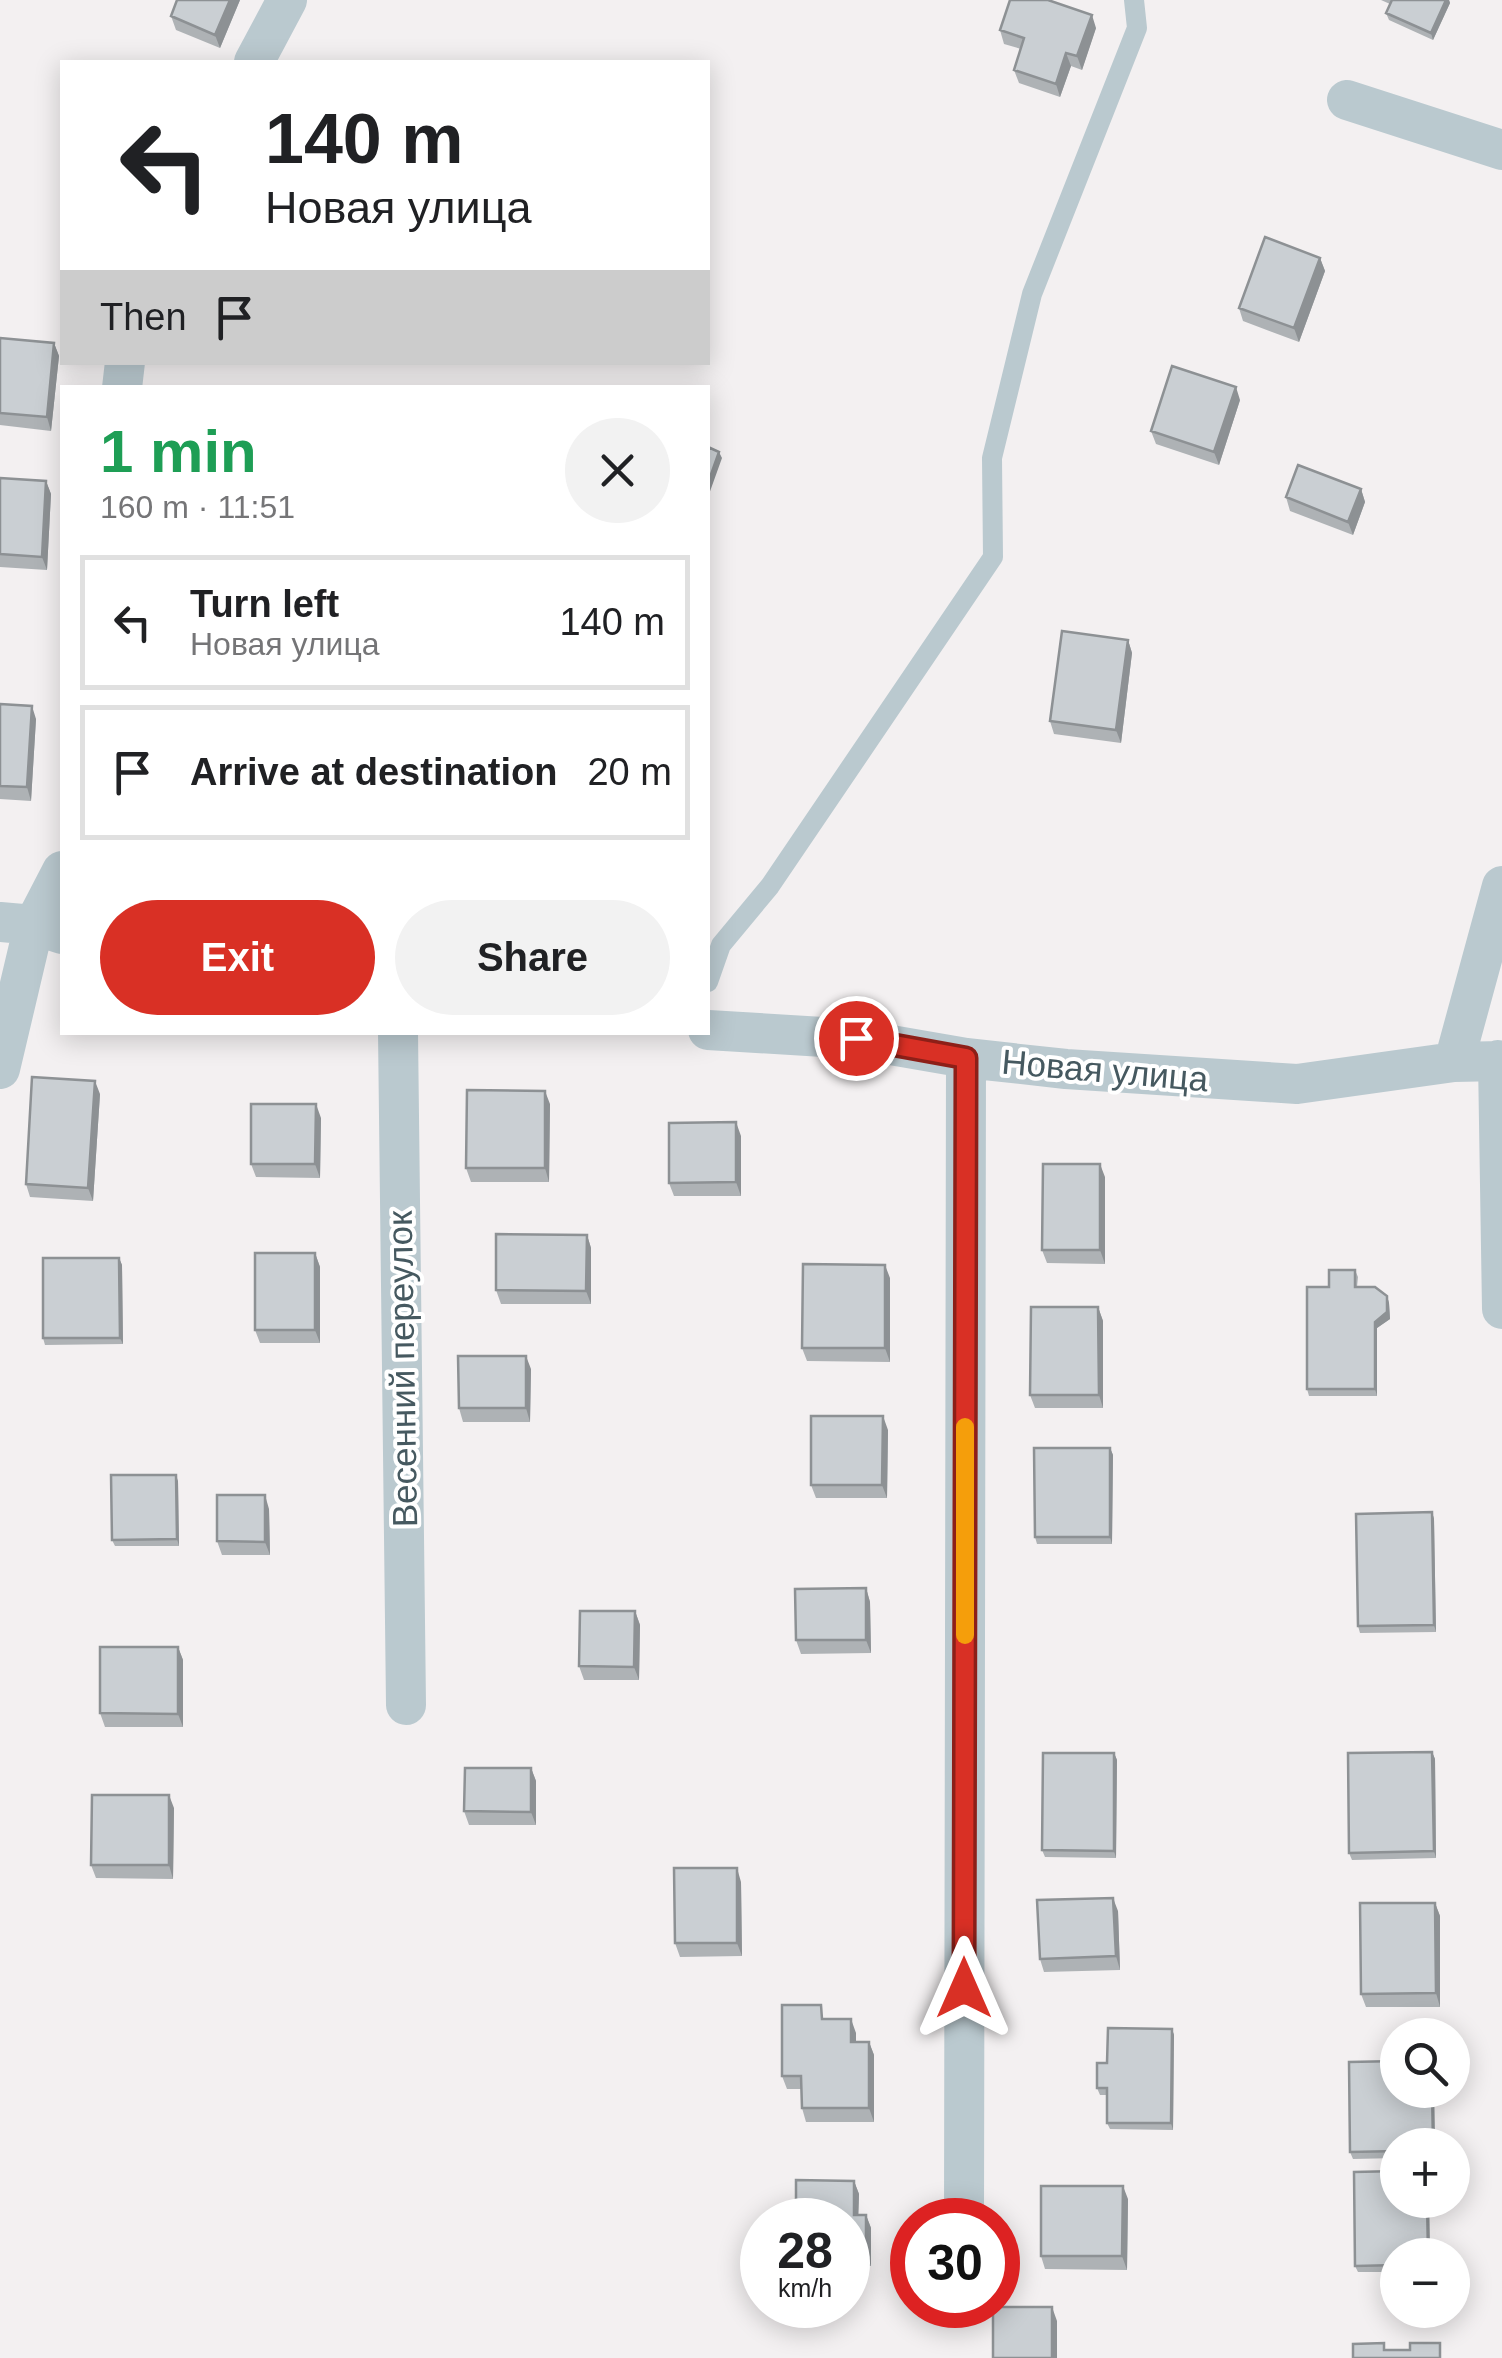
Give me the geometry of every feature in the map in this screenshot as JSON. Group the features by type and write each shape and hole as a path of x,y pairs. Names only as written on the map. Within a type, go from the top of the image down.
{"street":[{"path":"255,60 287,0"},
{"path":"1347,100 1502,150"},
{"path":"0,1070 32,927 60,875"},
{"path":"1454,1062 1502,886"},
{"name":"Новая улица","path":"710,1030 856,1038 966,1058 1066,1070 1297,1084 1454,1062 1500,1060"},
{"name":"Весенний переулок","path":"398,1035 406,1705"},
{"path":"964,2198 966,1058"},
{"path":"1500,1060 1502,1309"}],"lane":[{"path":"710,977 722,946 770,886 992,557 992,458 1032,294 1137,28 1134,0"}],"building":[{"path":"177,0 230,0 215,35 171,16"},
{"path":"1010,0 1048,0 1092,15 1077,56 1066,53 1056,84 1014,70 1024,38 1000,30"},
{"path":"1392,0 1446,0 1431,33 1386,13"},
{"path":"1265,237 1320,258 1294,328 1239,308"},
{"path":"0,338 54,343 47,417 0,413"},
{"path":"1172,366 1236,387 1214,452 1151,431"},
{"path":"710,448 719,452 710,477"},
{"path":"1298,465 1361,489 1348,522 1286,497"},
{"path":"0,478 46,481 42,557 0,554"},
{"path":"1062,631 1128,640 1116,730 1050,721"},
{"path":"0,704 32,706 27,787 0,786"},
{"path":"32,1077 95,1081 88,1188 26,1184"},
{"path":"467,1090 545,1091 545,1168 466,1168"},
{"path":"251,1104 316,1104 315,1164 251,1164"},
{"path":"736,1122 736,1182 669,1183 669,1123"},
{"path":"1043,1164 1100,1164 1100,1250 1042,1250"},
{"path":"496,1234 587,1235 586,1291 496,1290"},
{"path":"255,1253 315,1253 315,1330 255,1330"},
{"path":"43,1258 119,1258 120,1338 43,1338"},
{"path":"803,1264 885,1265 885,1348 802,1348"},
{"path":"1329,1270 1355,1270 1355,1287 1375,1287 1387,1296 1387,1312 1375,1322 1375,1389 1307,1389 1307,1287 1329,1287"},
{"path":"1031,1307 1098,1307 1099,1395 1030,1395"},
{"path":"458,1356 526,1356 526,1408 459,1408"},
{"path":"811,1416 883,1416 882,1485 811,1485"},
{"path":"1034,1448 1110,1448 1110,1537 1035,1537"},
{"path":"111,1475 176,1475 177,1539 112,1540"},
{"path":"217,1495 265,1495 265,1542 217,1541"},
{"path":"1432,1512 1434,1625 1358,1626 1356,1514"},
{"path":"866,1588 866,1640 796,1640 795,1589"},
{"path":"580,1611 635,1611 634,1667 579,1666"},
{"path":"100,1647 178,1647 178,1714 100,1713"},
{"path":"1432,1752 1434,1851 1349,1853 1348,1753"},
{"path":"1043,1753 1114,1753 1114,1851 1042,1850"},
{"path":"465,1768 531,1768 531,1812 464,1811"},
{"path":"92,1795 169,1795 169,1865 91,1865"},
{"path":"674,1868 737,1868 737,1943 675,1943"},
{"path":"1113,1898 1116,1956 1040,1959 1037,1900"},
{"path":"1360,1903 1435,1903 1436,1993 1361,1994"},
{"path":"782,2005 821,2005 822,2019 851,2019 851,2042 869,2042 869,2108 802,2108 801,2076 782,2076"},
{"path":"1108,2028 1172,2029 1171,2123 1107,2123 1107,2088 1097,2088 1097,2063 1107,2063"},
{"path":"1380,2061 1380,2108 1432,2108 1433,2128 1380,2128 1380,2151 1350,2152 1349,2062"},
{"path":"1380,2171 1380,2218 1427,2218 1428,2238 1380,2238 1380,2265 1355,2266 1354,2172"},
{"path":"796,2180 854,2181 854,2198 796,2198"},
{"path":"1041,2186 1123,2186 1122,2256 1041,2256"},
{"path":"1020,2307 1052,2307 1052,2358 993,2358 993,2328 1020,2328"},
{"path":"1384,2343 1384,2350 1410,2350 1410,2343 1440,2343 1440,2358 1353,2358 1353,2344"}],"slow traffic":[{"path":"965,1427 965,1635"}],"route":[{"path":"856,1038 966,1058 964,1988"}]}
